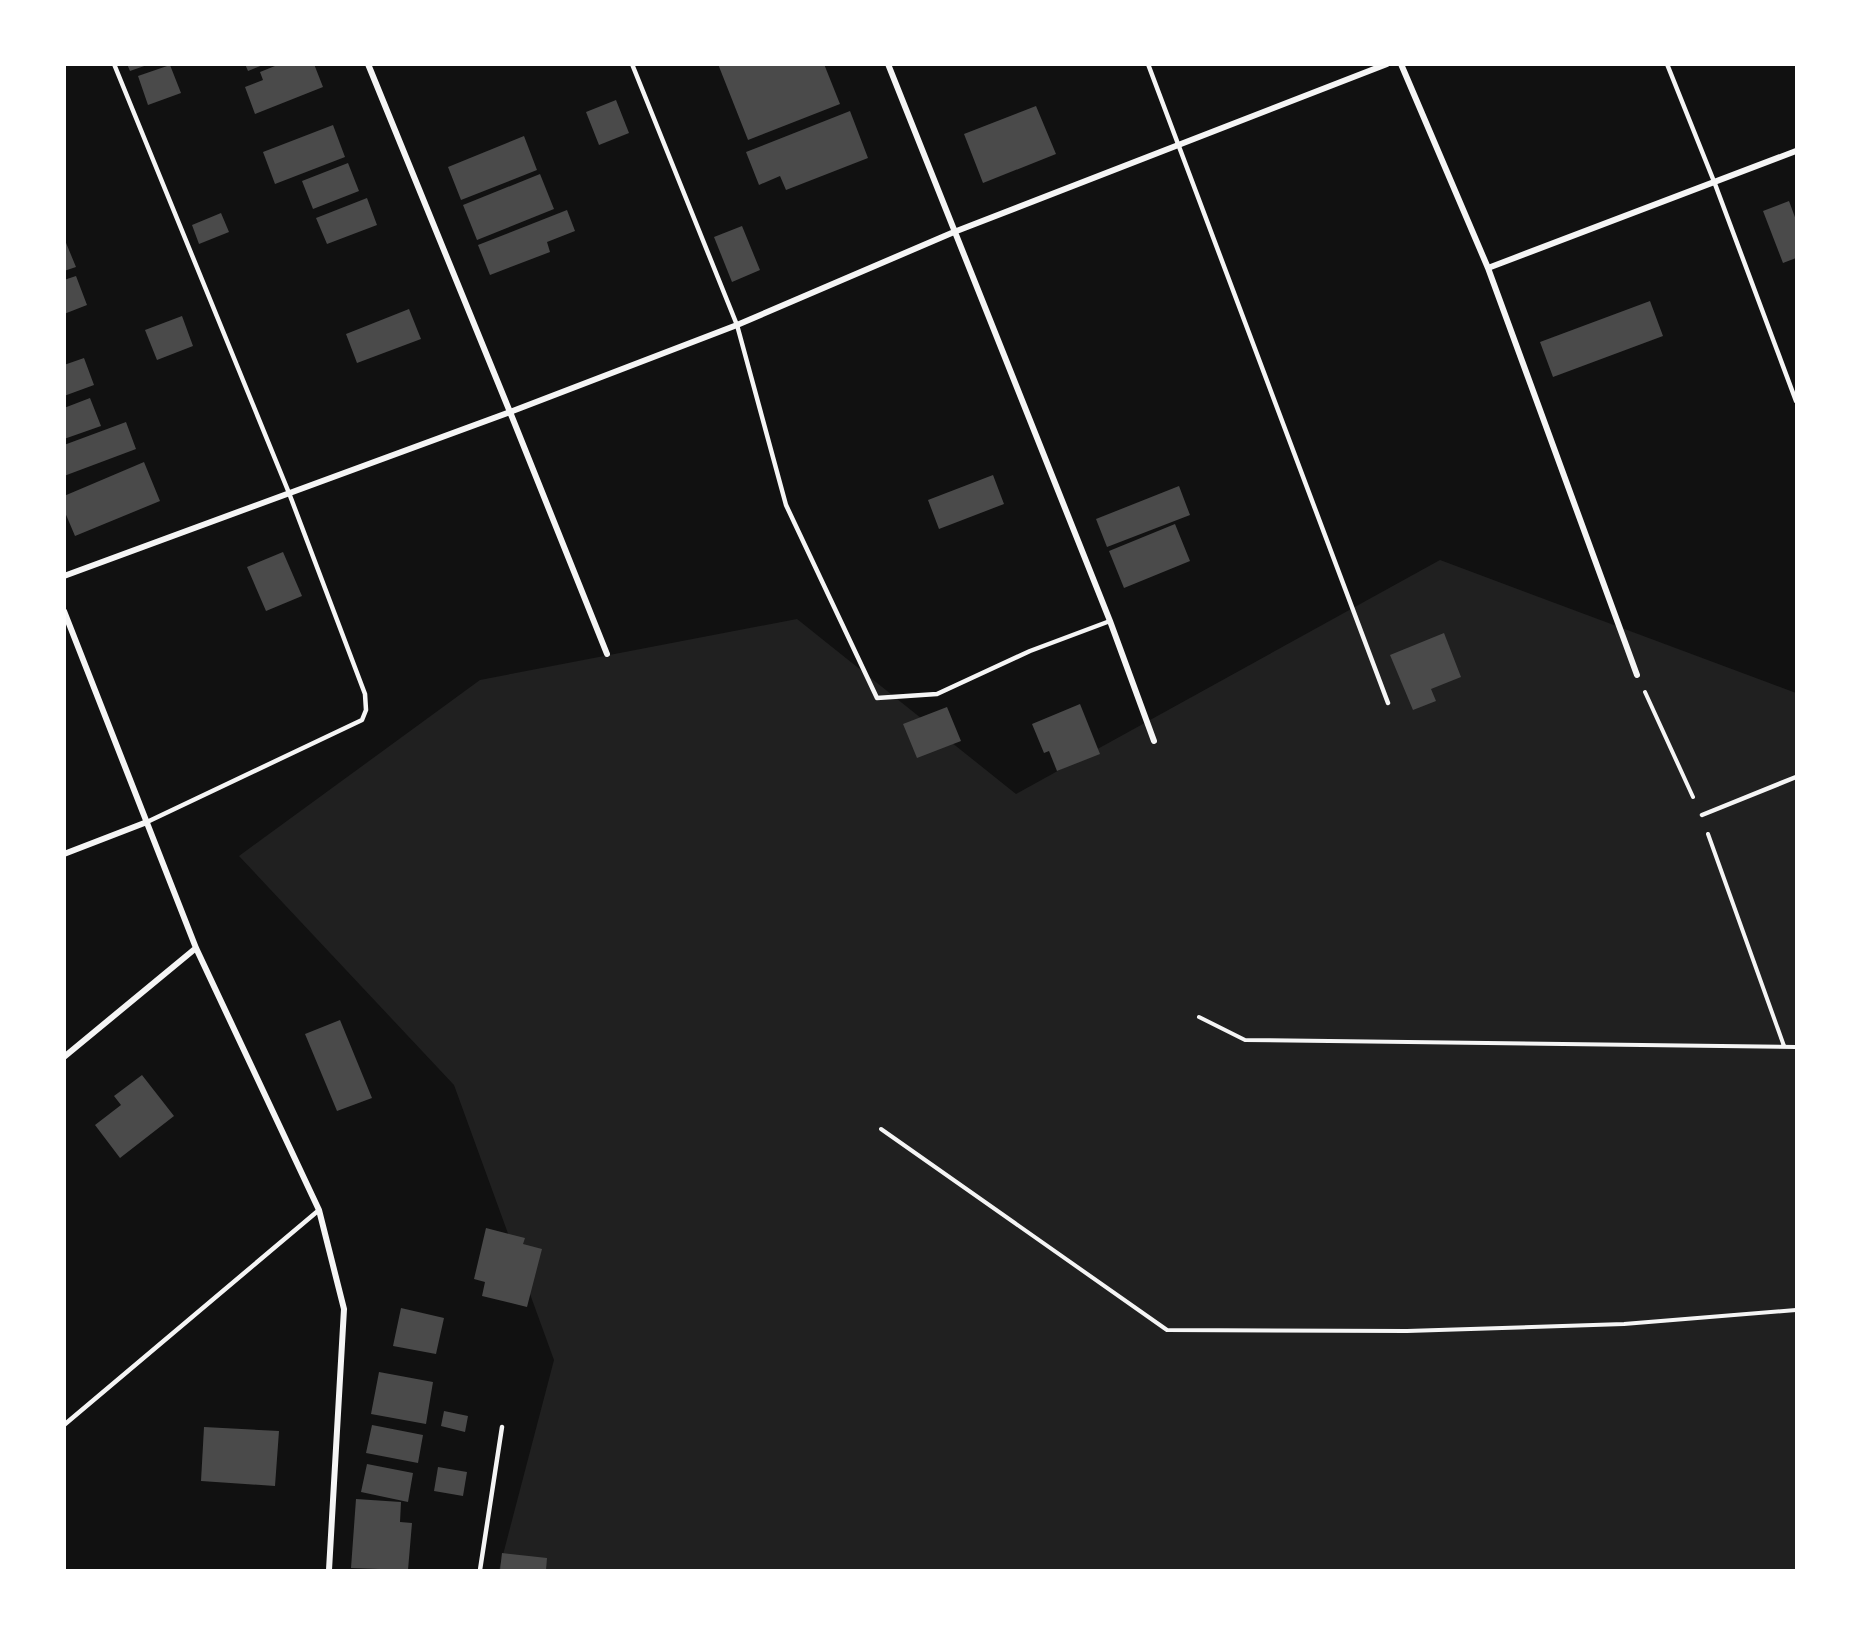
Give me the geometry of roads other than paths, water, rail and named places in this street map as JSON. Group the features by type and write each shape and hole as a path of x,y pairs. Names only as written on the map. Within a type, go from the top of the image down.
{"street":[{"path":"368,64 607,654"},
{"path":"888,64 1110,621 1154,741"},
{"path":"64,576 737,325 954,232 1387,64"},
{"path":"1401,64 1488,268 1637,675"},
{"path":"1488,268 1715,184 1797,151"},
{"path":"64,611 196,948 320,1209 344,1309 329,1570"},
{"path":"64,854 147,822"},
{"path":"64,1057 196,948"}],"lane":[{"path":"114,64 289,493 365,694 366,710 362,720 147,822"},
{"path":"632,64 737,325 786,505 877,698 937,694 1030,651 1110,621"},
{"path":"1148,64 1388,703"},
{"path":"1667,64 1797,401"},
{"path":"1702,815 1797,777"},
{"path":"64,1425 320,1209"},
{"path":"480,1570 502,1427"}]}
